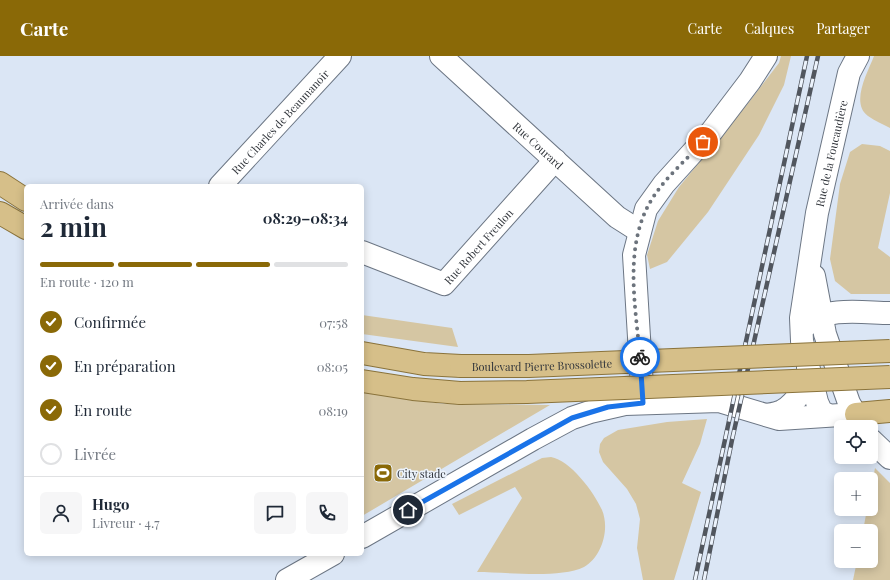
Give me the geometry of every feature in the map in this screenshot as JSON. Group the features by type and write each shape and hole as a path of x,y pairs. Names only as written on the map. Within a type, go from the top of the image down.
{"main road":[{"path":"0,183 24,199"},
{"path":"0,212 24,227"},
{"name":"Boulevard Pierre Brossolette","path":"364,353 424,364 461,366 529,366 890,351"},
{"path":"364,381 413,389 460,393 527,392 890,377"},
{"path":"859,420 890,411"}],"street":[{"name":"Rue Charles de Beaumanoir","path":"222,184 340,56"},
{"name":"Rue Courard","path":"441,56 617,217 639,230"},
{"path":"643,403 634,255 639,230 646,209 664,184 712,131 750,81 766,56"},
{"name":"Rue de la Foucaudière","path":"826,414 818,406 802,341 801,318 810,253 847,80 858,56"},
{"name":"Rue Robert Freulon","path":"364,253 444,284 555,160"},
{"name":"Rue de la Foucaudière","path":"810,253 820,316 848,402 859,420"},
{"path":"802,341 805,327 820,316 829,313 890,313"},
{"name":"Rue de la Foucaudière","path":"766,415 782,411 790,405 804,386 808,372 808,365"},
{"path":"364,536 572,418 608,407 643,403 719,401 779,419 826,414 859,420"},
{"path":"878,447 890,458"},
{"path":"287,580 329,556"}],"shaded area":[{"path":"781,56 791,56 784,85 759,135 708,212 667,262 650,269 647,255 658,221 679,187 749,102 779,63"},
{"path":"874,56 890,56 890,128 868,116 860,103 862,87"},
{"path":"862,144 880,146 890,151 890,193 878,248 890,257 890,294 851,294 835,281 830,259 840,184 850,152"},
{"path":"364,315 452,328 458,347 364,334"},
{"path":"364,392 443,404 550,405 364,515"},
{"path":"707,419 700,444 682,483 701,492 674,580 643,580 637,548 640,519 636,504 627,489 603,462 599,452 600,444 604,438 618,430 667,422"},
{"path":"551,457 566,464 581,478 602,510 605,534 596,557 584,567 561,573 532,574 477,572 522,498 515,487 459,515 452,504 542,458"},
{"path":"875,468 890,483 890,580 853,580 856,568 878,568 878,524 864,524 866,516 878,516 878,472 874,472"}],"railway":[{"path":"695,580 807,56"},
{"path":"704,580 732,440 818,56"}],"way so far":[{"path":"640,357 634,255 639,230 646,209 664,184 703,142"}],"place":[{"name":"City stade","path":"383,473"}],"route":[{"path":"408,510 572,418 608,407 643,403 640,357"}]}
